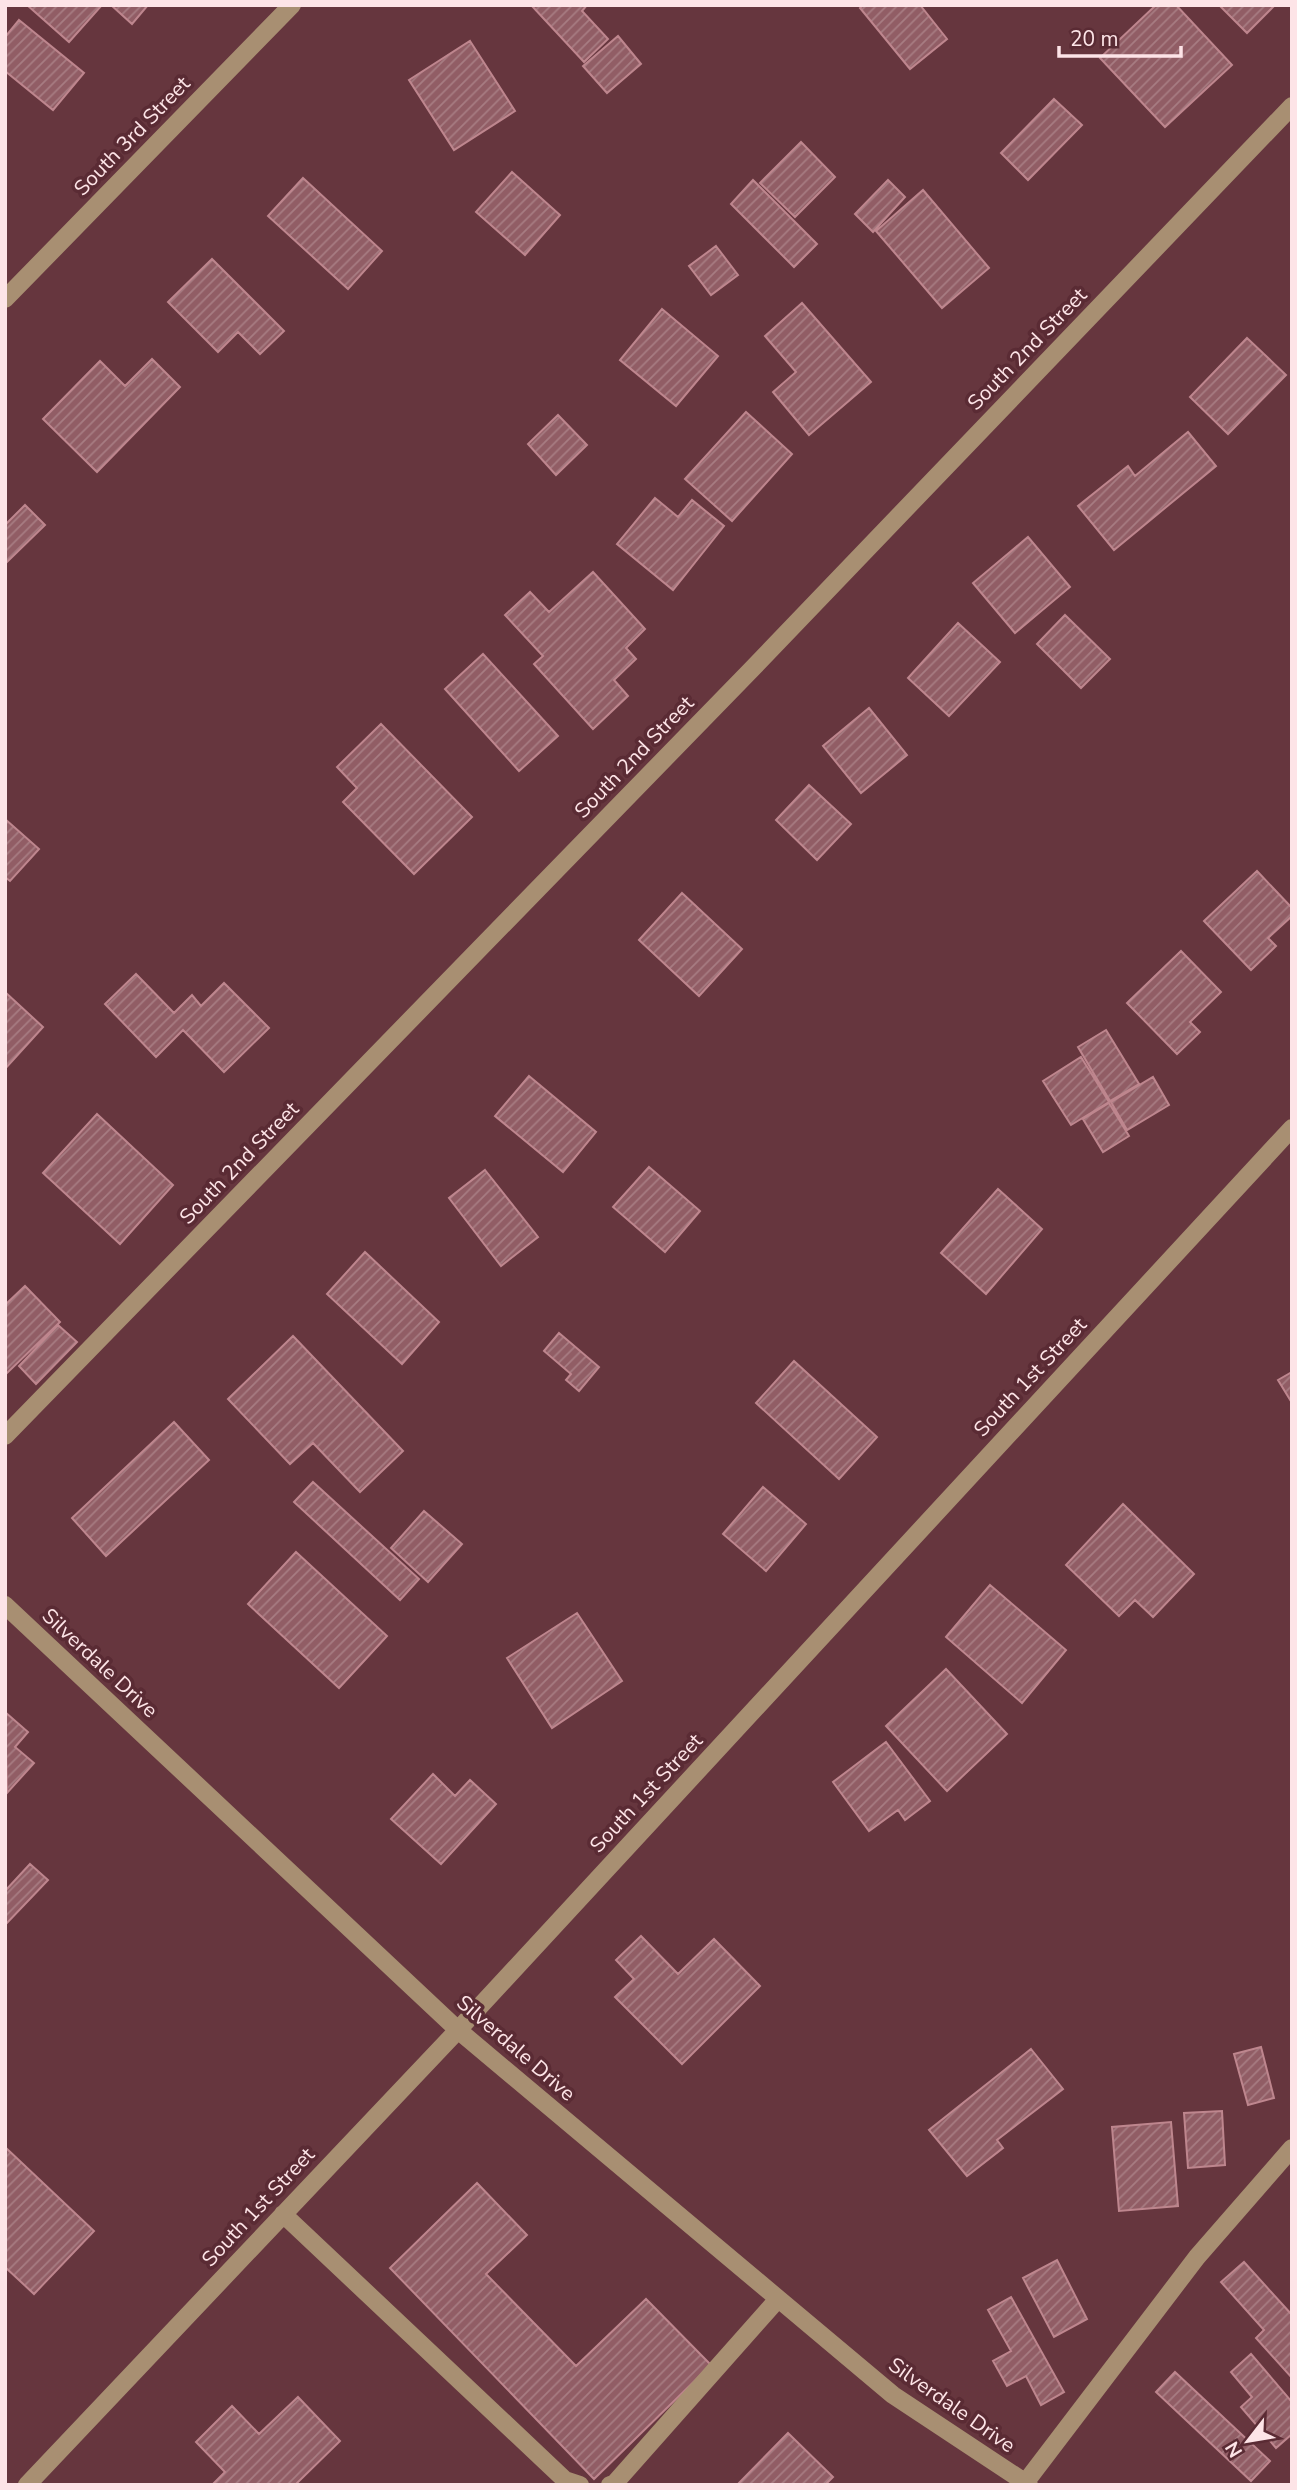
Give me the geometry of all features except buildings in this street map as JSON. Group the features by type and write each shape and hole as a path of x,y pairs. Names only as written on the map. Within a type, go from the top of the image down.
{"street":[{"name":"South 3rd Street","path":"5,299 292,5"},
{"name":"South 2nd Street","path":"5,1436 750,671 1292,106"},
{"name":"South 1st Street","path":"27,2485 458,2030 1292,1128"},
{"name":"Silverdale Drive","path":"5,1605 458,2030 893,2395 1028,2484"},
{"path":"1028,2484 1197,2257 1292,2148"},
{"path":"283,2214 565,2480 580,2485"},
{"path":"610,2485 614,2484 778,2299"}]}
